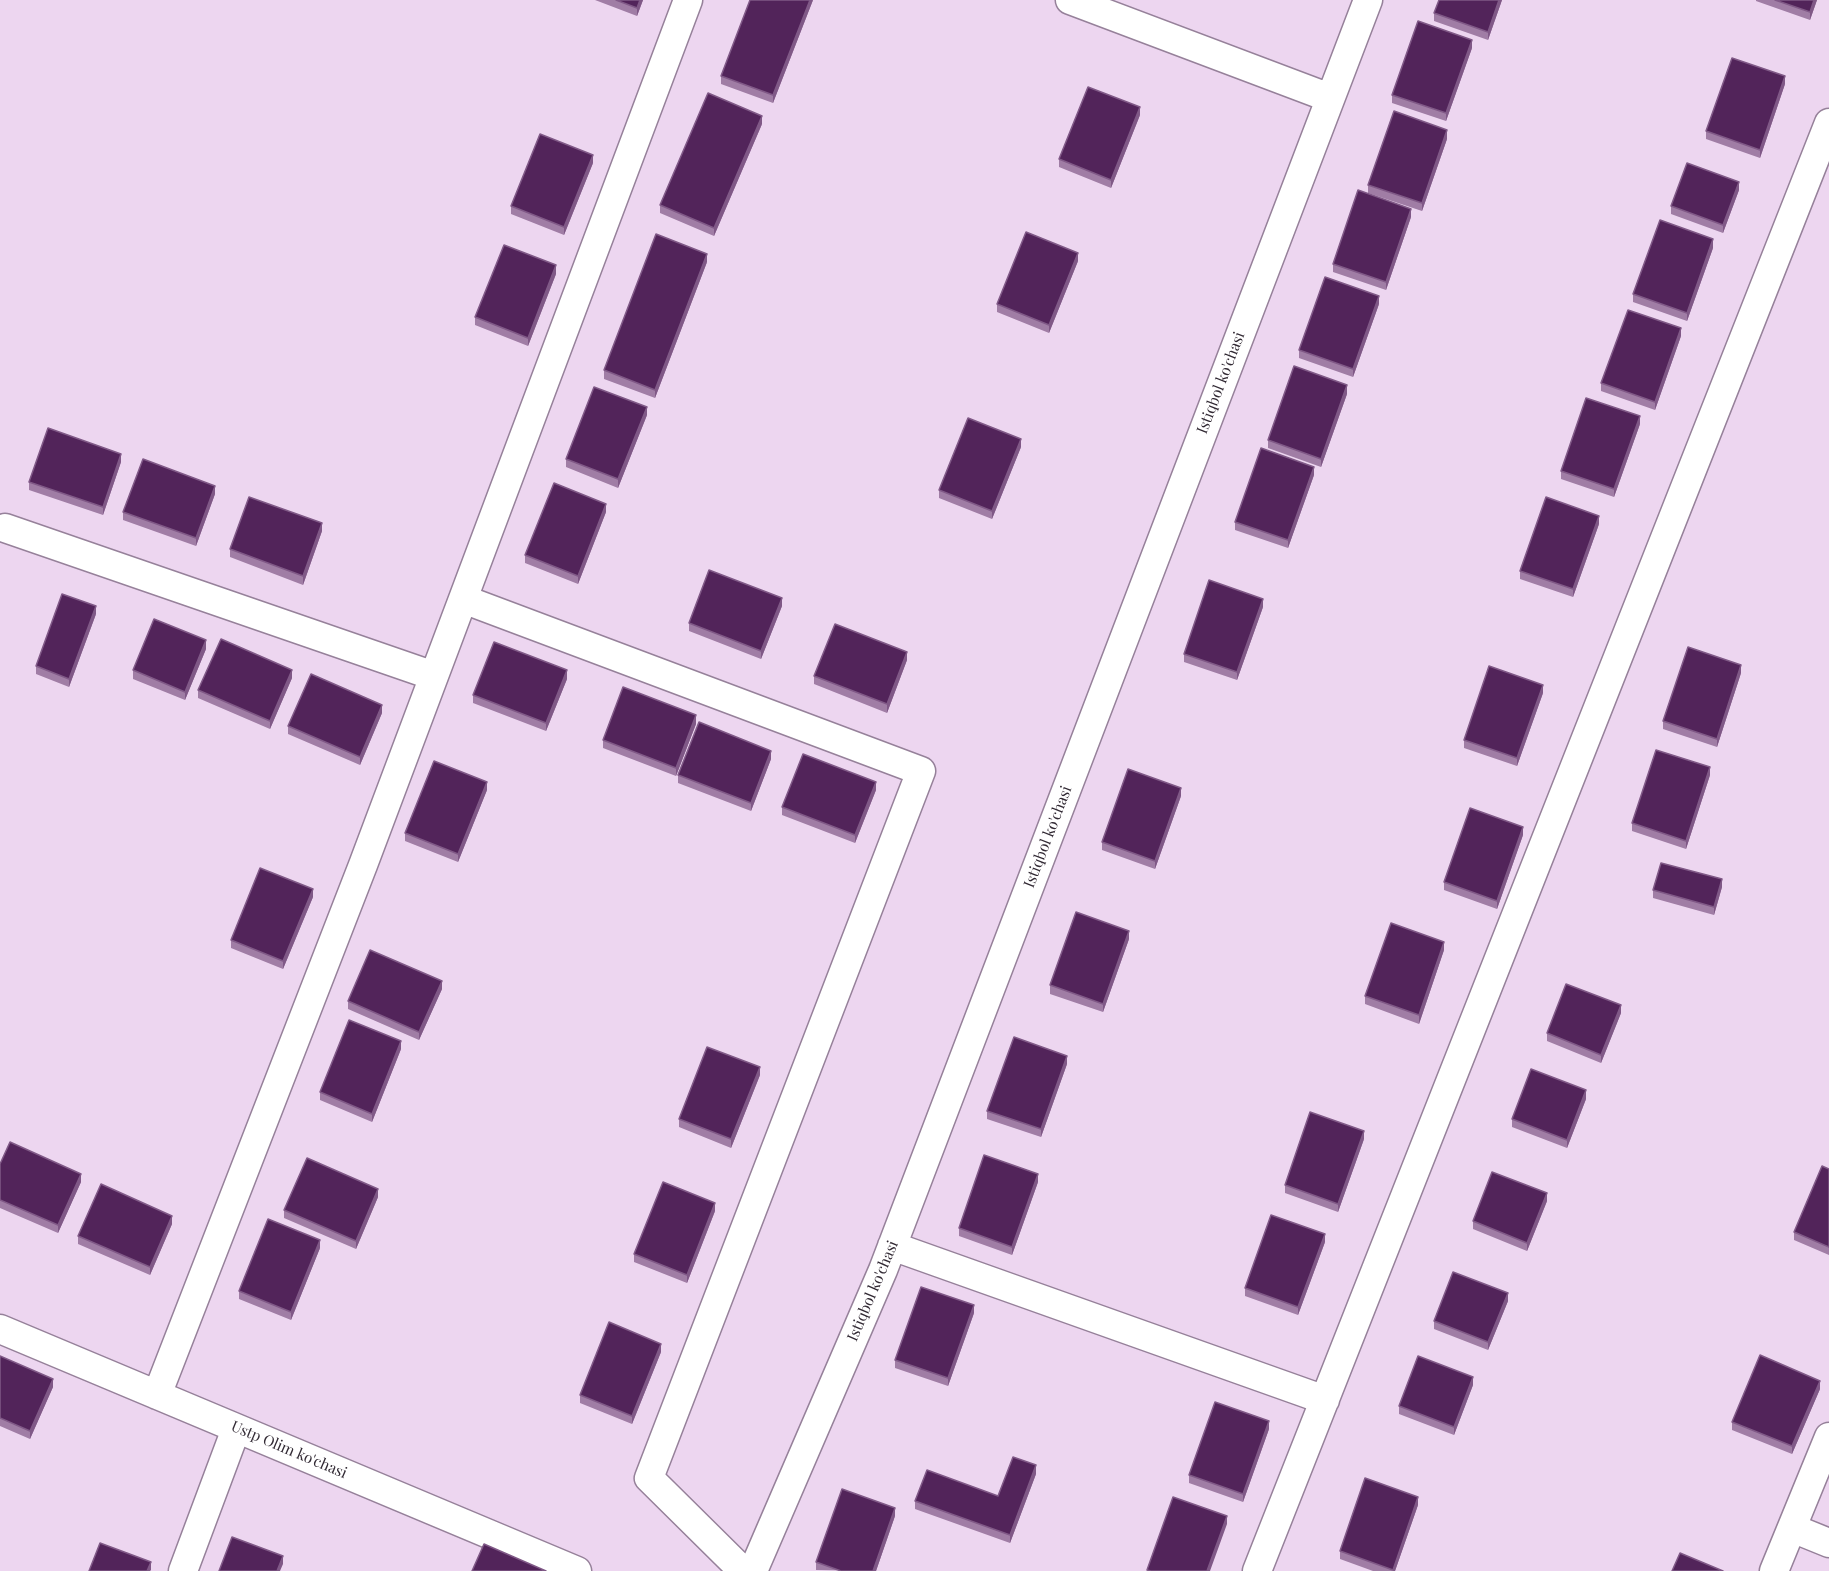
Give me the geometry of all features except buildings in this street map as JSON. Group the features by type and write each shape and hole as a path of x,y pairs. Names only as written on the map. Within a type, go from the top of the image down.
{"street":[{"path":"157,1395 435,676 688,0"},
{"path":"1071,0 1330,98"},
{"name":"Istiqbol ko'chasi","path":"753,1571 892,1246 1368,0"},
{"path":"1257,1571 1829,123"},
{"path":"5,528 435,676"},
{"path":"463,599 921,771 649,1478 743,1571"},
{"path":"892,1246 1325,1400"},
{"name":"Ustp Olim ko'chasi","path":"0,1329 577,1571"},
{"path":"183,1571 236,1428"},
{"path":"1774,1571 1829,1437"},
{"path":"1792,1528 1829,1543"}]}
